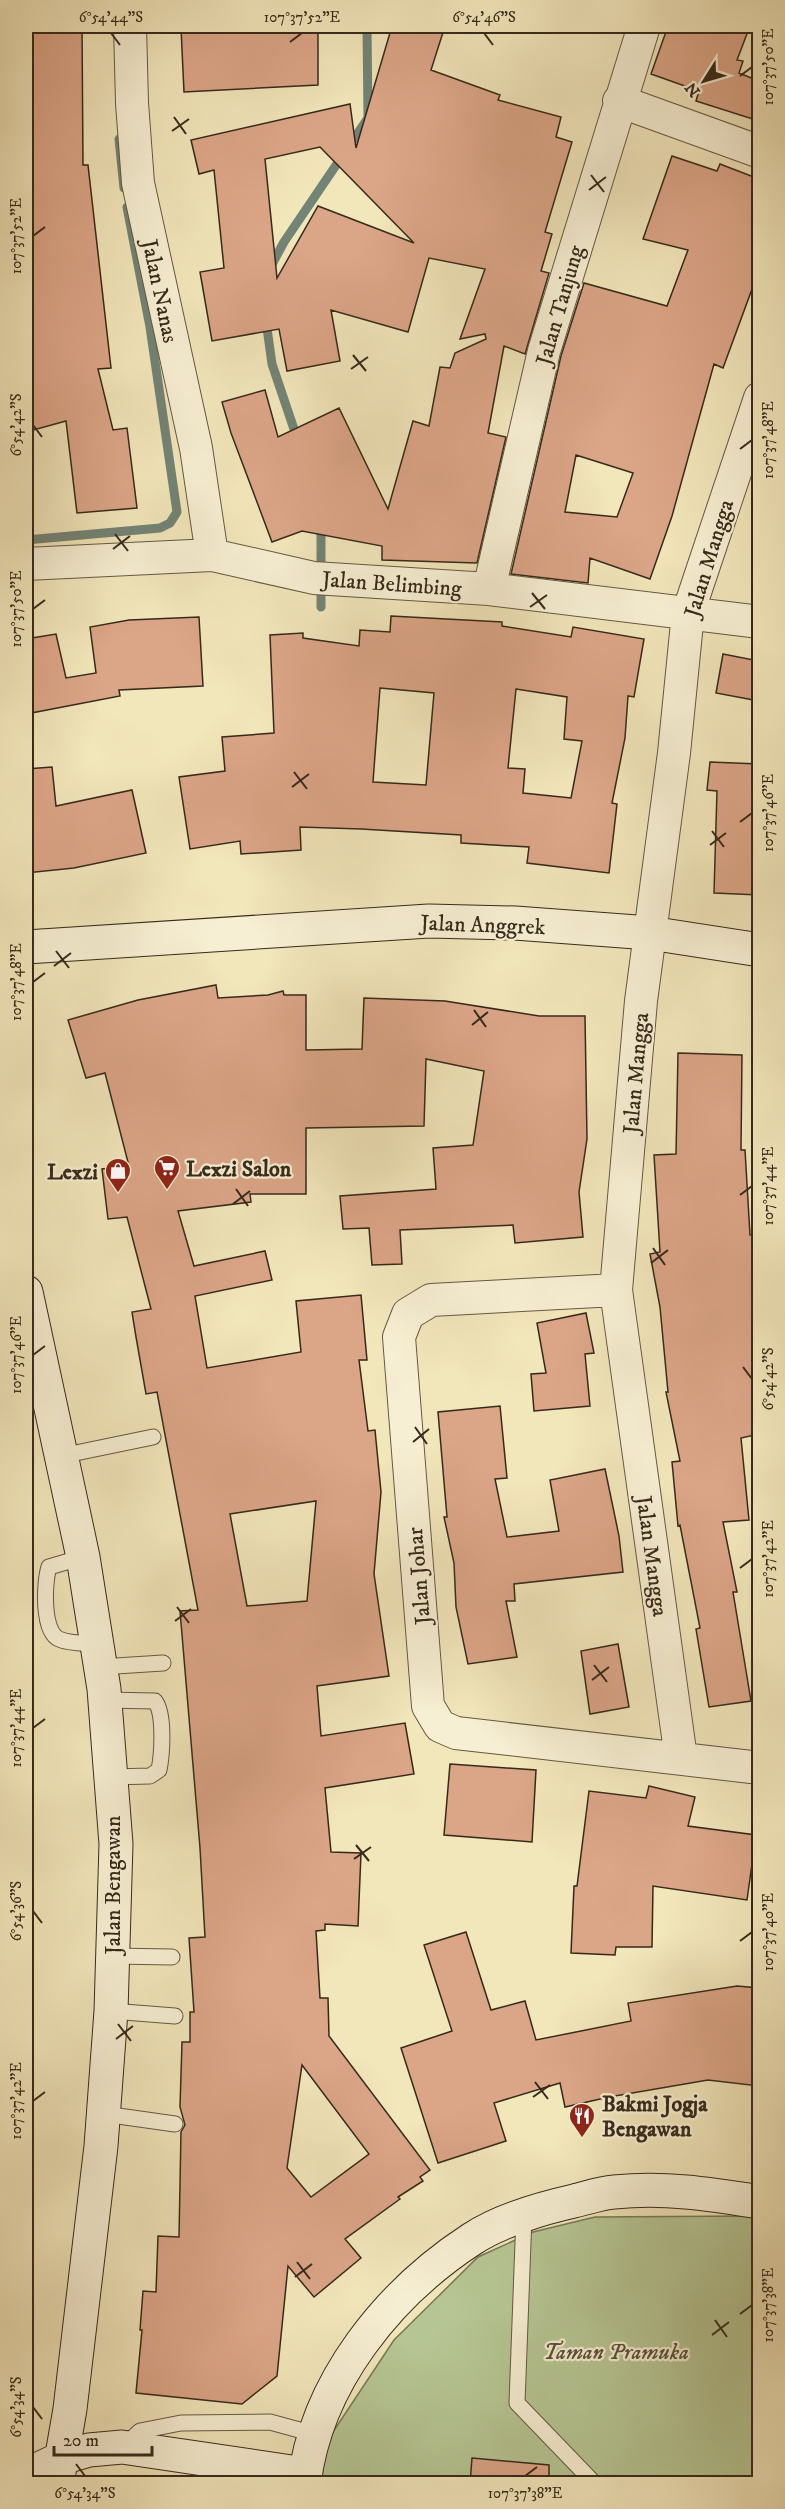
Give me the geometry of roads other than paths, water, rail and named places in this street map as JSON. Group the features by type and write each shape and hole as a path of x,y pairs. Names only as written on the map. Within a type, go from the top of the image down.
{"street":[{"name":"Jalan Nanas","path":"130,26 132,103 138,183 196,448 212,555"},
{"name":"Jalan Tanjung","path":"489,589 544,351 619,101 644,26"},
{"path":"619,101 759,152"},
{"name":"Jalan Mangga","path":"681,1758 616,1290 641,1001 674,753 688,613 759,398"},
{"name":"Jalan Belimbing","path":"26,564 212,555 326,579 489,589 759,622"},
{"name":"Jalan Anggrek","path":"26,946 429,921 515,923 650,933 759,950"},
{"name":"Jalan Johar","path":"616,1290 431,1300 408,1314 399,1337 428,1706 440,1725 456,1733 759,1768"},
{"name":"Jalan Bengawan","path":"26,1292 83,1557 105,1700 116,1844 111,2011 104,2114 70,2409 59,2471"},
{"path":"32,2484 26,2476 59,2471 89,2450 122,2447 305,2479 314,2434 346,2365 392,2306 427,2271 474,2238 542,2209 613,2192 678,2190 759,2202"}],"lane":[{"path":"61,1456 153,1437"},
{"path":"83,1557 49,1567 45,1579 47,1621 51,1632 59,1640 99,1656 163,1663"},
{"path":"105,1700 155,1701 159,1706 162,1755 159,1770 150,1776 111,1778"},
{"path":"112,1956 172,1957"},
{"path":"111,2011 175,2016"},
{"path":"104,2114 175,2124"},
{"path":"524,2216 517,2403 595,2484"},
{"path":"122,2447 140,2431 181,2423 270,2422 314,2434"}],"waterway":[{"path":"270,268 284,242 368,118 367,26"},
{"path":"119,139 124,188"},
{"path":"26,540 160,528 170,523 177,512 150,327 127,207"},
{"path":"266,321 272,364 298,441"},
{"path":"321,523 321,607"}],"place":[{"name":"Lexzi Salon","path":"167,1191"},
{"name":"Lexzi","path":"118,1194"},
{"name":"Bakmi Jogja Bengawan","path":"582,2139"}],"park label":[{"name":"Taman Pramuka","path":"616,2351"}]}
